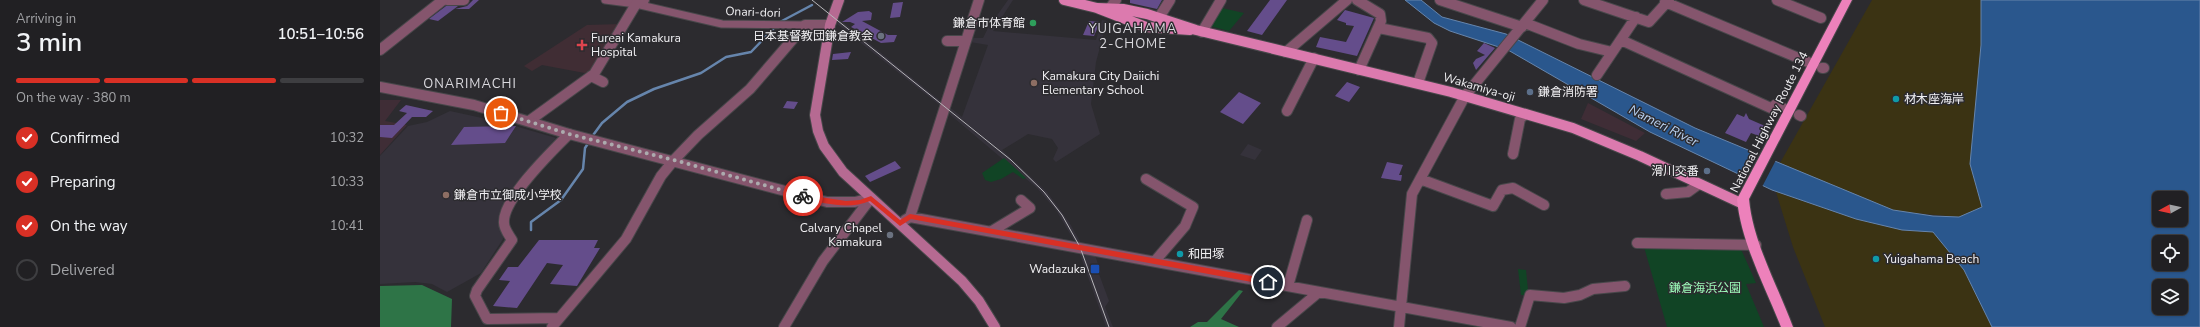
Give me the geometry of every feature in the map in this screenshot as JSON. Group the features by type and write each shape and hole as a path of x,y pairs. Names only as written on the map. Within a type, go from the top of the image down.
{"highway":[{"name":"National Highway Route 134","path":"1787,327 1756,246 1743,204 1752,182 1847,0"}],"main road":[{"path":"839,0 830,25 815,115 815,126 821,141 831,158 871,198 962,281 979,301 995,327"},
{"name":"Wakamiya-oji","path":"1064,0 1097,8 1146,27 1199,31"},
{"name":"Wakamiya-oji","path":"1097,8 1110,8 1160,16 1199,31 1418,83 1525,114 1595,136 1743,204"}],"street":[{"path":"380,50 449,0 464,0"},
{"name":"Onari-dori","path":"604,0 640,2 722,24 830,25"},
{"path":"910,217 979,0"},
{"path":"1110,8 1116,0"},
{"path":"1160,16 1170,0"},
{"path":"1199,31 1221,0"},
{"path":"1286,52 1347,0"},
{"path":"1357,0 1380,14 1381,21 1359,70"},
{"path":"1440,0 1524,25 1579,44 1612,52"},
{"path":"1399,327 1412,194 1465,96 1543,0"},
{"path":"1584,0 1649,22 1667,1 1808,62"},
{"path":"1777,0 1821,18"},
{"path":"529,121 591,76 640,2"},
{"path":"1597,75 1636,17"},
{"path":"552,327 626,239 662,176 674,160 698,135 750,89 805,25"},
{"path":"1379,28 1428,38 1432,43 1418,83"},
{"path":"1621,40 1773,109 1775,105 1783,108"},
{"path":"947,41 965,41"},
{"path":"1287,111 1314,58"},
{"path":"591,76 603,82"},
{"path":"380,87 474,106 569,134 674,160 827,202 846,204 860,202 871,198"},
{"path":"1513,154 1520,119 1525,114"},
{"path":"559,318 487,319 475,296 477,290 512,240 504,222 506,213 525,181 569,134"},
{"path":"1146,179 1193,208 1185,226 1155,262"},
{"path":"1420,179 1493,206 1502,190 1513,188 1544,205"},
{"path":"1666,194 1687,194 1693,191 1699,184"},
{"path":"784,327 823,260 871,198"},
{"path":"992,231 1030,208 1022,200"},
{"path":"900,223 910,217 1511,327"},
{"path":"1288,286 1293,262 1300,247 1307,220"},
{"path":"1637,243 1756,246"},
{"path":"1520,327 1530,295 1564,298 1580,295 1593,289 1625,286"},
{"path":"1277,327 1319,292"}],"shaded area":[{"name":"Kamakura City Daiichi Elementary School","path":"1008,0 1013,0 993,31 1096,40 1102,20 1107,21 1096,62 1091,104 1100,134 1056,162 1053,159 1058,148 1052,139 1028,134 1002,150 1047,192 1069,222 1082,245 1076,244 1056,210 1037,188 947,112 948,106 962,117 988,45 970,42 970,38 983,38 988,28"},
{"path":"839,19 943,103 942,107 837,24"},
{"name":"Fureai Kamakura Hospital","path":"622,24 590,74 542,65 532,71 524,66 587,25"},
{"path":"380,100 401,100 385,121 407,125 380,155"},
{"path":"1588,103 1645,133 1636,141 1581,119"},
{"name":"鎌倉市立御成小学校","path":"450,111 505,123 556,138 521,177 502,213 503,239 481,273 447,292 432,284 415,282 380,284 380,156 408,126 427,122"},
{"path":"1248,144 1262,150 1255,160 1240,155"},
{"path":"1078,249 1094,252 1101,273 1099,274 1109,301 1105,307 1113,327 1106,327"}],"green space":[{"path":"1222,8 1244,13 1229,31 1209,26"},
{"path":"1004,158 1026,178 1023,179 1013,172 1001,179 991,182 985,180 982,173"},
{"name":"鎌倉海浜公園","path":"1644,247 1741,249 1756,283 1746,284 1764,327 1667,327"},
{"path":"1518,269 1526,270 1528,290 1526,295 1521,295"},
{"path":"422,285 452,299 451,327 380,327 380,286"},
{"path":"1239,290 1243,291 1221,319 1239,327 1190,327 1198,322 1207,322"}],"sand":[{"name":"材木座海岸","path":"1872,0 1981,0 1981,45 1970,164 1982,207 1959,217 1893,211 1780,163"},
{"name":"Yuigahama Beach","path":"1776,192 1856,219 1902,230 1933,232 1964,270 1992,327 1825,327 1793,247"}],"water":[{"name":"Nameri River","path":"1405,0 1421,0 1442,17 1506,34 1695,128 1893,210 1933,216 1959,217 1982,207 1970,164 1981,45 1981,0 2200,0 2200,327 1992,327 1964,270 1933,232 1902,230 1856,219 1772,190 1650,132 1508,50 1450,31 1434,23"}],"pier":[{"path":"1756,151 1776,160 1762,187 1742,177"}],"building":[{"path":"473,0 479,0 469,9 455,9 467,6"},
{"path":"1130,0 1162,0 1157,9 1130,3"},
{"path":"1270,0 1287,0 1262,35 1247,31"},
{"path":"903,2 900,17 890,18 893,3"},
{"path":"446,6 458,6 438,21 429,19"},
{"path":"1345,10 1374,18 1357,56 1316,47 1320,37 1346,42 1354,26 1346,25 1346,23 1337,20"},
{"path":"869,11 872,13 871,20 862,21 888,35 897,35 894,42 881,43 851,27 855,24 850,22 842,22 858,12"},
{"path":"1089,21 1100,22 1094,36 1083,35"},
{"path":"1484,43 1495,48 1476,70 1473,63 1476,59 1485,55 1477,51"},
{"path":"851,52 848,59 832,60 833,54"},
{"path":"1347,82 1360,87 1349,102 1335,96"},
{"path":"1239,92 1261,103 1243,124 1220,112"},
{"path":"787,101 798,102 794,109 783,108"},
{"path":"406,105 433,111 426,117 412,117 392,138 380,137 380,125 394,125 407,113 399,111"},
{"path":"1746,113 1749,119 1765,126 1759,136 1751,133 1746,142 1725,133 1737,114 1744,117"},
{"path":"516,126 505,143 451,145 464,127"},
{"path":"895,161 901,168 870,182 865,176"},
{"path":"1387,162 1403,165 1399,175 1402,175 1401,181 1381,178"},
{"path":"539,240 598,240 594,248 600,248 577,286 550,284 563,265 547,263 517,308 493,306 510,281 499,280 508,267 518,267"}],"waterway":[{"path":"780,22 812,5"},
{"path":"591,138 602,123 627,102 654,89 701,73 726,57 751,52 774,28"},
{"path":"531,230 531,222 561,200 583,169 585,148 589,142"}],"tram line":[{"path":"812,0 1011,160 1044,192 1062,215 1080,247 1109,327"}],"way so far":[{"path":"501,113 569,134 674,160 723,175 803,196"}],"place":[{"name":"鎌倉市体育館","path":"1033,23"},
{"name":"日本基督教団鎌倉教会","path":"881,36"},
{"name":"Fureai Kamakura Hospital","path":"582,45"},
{"name":"Kamakura City Daiichi Elementary School","path":"1034,83"},
{"name":"鎌倉消防署","path":"1530,92"},
{"name":"材木座海岸","path":"1896,99"},
{"name":"滑川交番","path":"1707,171"},
{"name":"鎌倉市立御成小学校","path":"446,195"},
{"name":"Calvary Chapel Kamakura","path":"890,235"},
{"name":"和田塚","path":"1180,254"},
{"name":"Yuigahama Beach","path":"1876,259"},
{"name":"Wadazuka","path":"1095,269"}],"district":[{"name":"YUIGAHAMA 2-CHOME","path":"1133,36"},
{"name":"ONARIMACHI","path":"470,83"}],"route":[{"path":"803,196 827,202 846,204 860,202 871,198 900,223 910,217 1268,282"}]}
